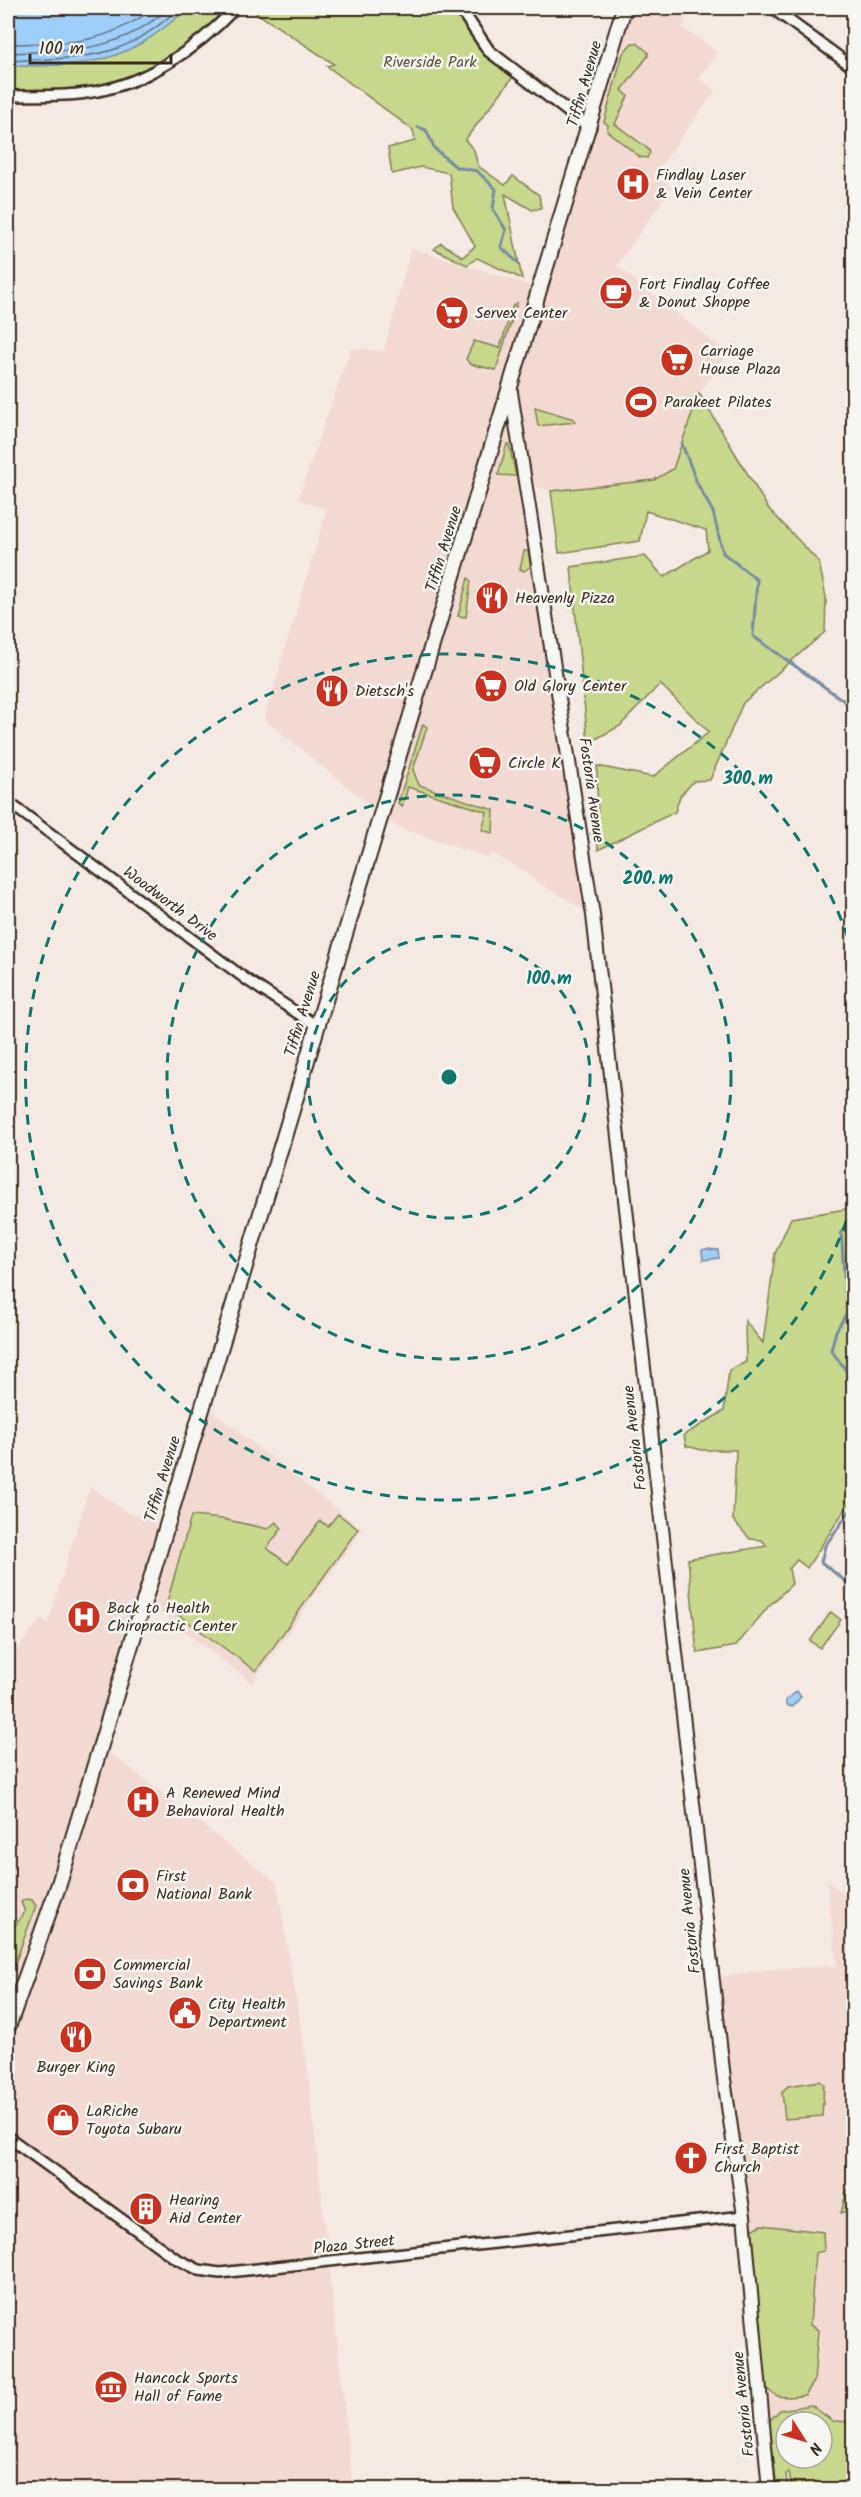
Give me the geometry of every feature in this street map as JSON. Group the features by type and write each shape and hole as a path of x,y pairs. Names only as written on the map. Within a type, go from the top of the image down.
{"highway":[{"name":"Tiffin Avenue","path":"8,2027 59,1884 510,386 590,128 624,8"}],"main road":[{"path":"460,8 489,51 590,128"},
{"name":"Fostoria Avenue","path":"510,386 520,436 594,925 724,2079 744,2216 770,2490"}],"street":[{"path":"8,96 85,94 140,79 203,38 235,8"},
{"path":"772,8 854,68"},
{"name":"Woodworth Drive","path":"8,802 238,974 317,1026"},
{"name":"Plaza Street","path":"8,2137 175,2258 199,2270 220,2273 744,2216"}],"shaded area":[{"path":"624,8 689,8 683,28 717,52 699,78 715,91 654,175 671,188 617,266 728,354 699,393 673,469 654,480 551,491 528,484 593,915 531,878 527,872 491,853 488,858 397,827 264,719 327,509 298,499 351,348 384,351 411,248 541,289"},
{"path":"203,1404 362,1529 252,1683 161,1613 141,1609 100,1745 277,1883 308,2073 353,2489 8,2489 8,1663 41,1618 48,1623 90,1486 126,1512 166,1527"},
{"path":"827,1881 853,1901 853,2489 791,2474 769,2481 713,1978 772,1969 837,1966"}],"green space":[{"path":"8,8 235,8 203,38 119,86 8,96"},
{"name":"Riverside Park","path":"249,8 460,8 480,41 516,73 465,140 474,150 478,166 505,185 513,176 539,195 541,208 532,210 505,194 522,279 477,258 467,265 434,249 441,243 463,257 475,246 453,207 449,173 421,167 392,174 388,148 415,141 413,130 327,66 334,64"},
{"path":"632,43 637,43 648,52 648,56 622,90 628,96 615,124 647,148 650,152 647,158 640,157 607,131 608,125 604,122 623,53"},
{"path":"517,303 496,370 470,364 466,359 474,341 500,348 513,305"},
{"path":"699,393 768,508 819,562 826,597 825,632 743,703 710,780 694,781 680,796 675,812 598,850 597,766 653,777 709,732 660,684 620,726 588,743 571,567 645,556 664,577 708,550 706,530 646,511 640,541 559,553 551,491 654,480 673,469"},
{"path":"535,407 574,419 575,422 538,426"},
{"path":"507,444 509,444 516,476 498,475"},
{"path":"524,551 528,551 531,566 524,571 520,569"},
{"path":"468,578 471,581 466,617 458,616"},
{"path":"423,724 427,727 413,770 419,785 494,810 493,833 482,830 487,812 408,787 402,807 398,803"},
{"path":"853,1208 853,1497 807,1568 797,1560 789,1569 792,1584 768,1607 736,1646 697,1653 688,1559 767,1546 762,1540 750,1539 733,1520 736,1450 702,1450 686,1446 684,1435 724,1411 729,1370 746,1362 745,1321 763,1343 775,1254 791,1218"},
{"path":"338,1514 358,1529 256,1671 166,1606 191,1516 223,1519 268,1529 276,1522 282,1528 267,1548 288,1564 320,1521 328,1526"},
{"path":"831,1612 841,1620 820,1648 810,1641"},
{"path":"26,1899 32,1900 36,1906 14,1966 8,1963 8,1935 25,1912 21,1902"},
{"path":"820,2081 824,2084 822,2116 785,2119 782,2092 788,2086"},
{"path":"853,2182 853,2208 841,2213 846,2193"},
{"path":"761,2225 823,2232 824,2251 815,2253 810,2325 818,2330 814,2382 805,2395 777,2396 765,2385 752,2230"},
{"path":"853,2238 853,2273 851,2276 847,2255 849,2241"},
{"path":"811,2405 818,2410 780,2410"},
{"path":"774,2416 774,2464 769,2421"},
{"path":"834,2421 853,2422 853,2489 792,2489 789,2473 786,2474 788,2489 777,2489 775,2470 834,2470"}],"water":[{"path":"8,8 187,8 145,41 105,58 61,65 8,66"},
{"path":"702,1250 718,1250 719,1258 703,1260"},
{"path":"797,1691 801,1697 792,1707 786,1705 786,1700"}],"waterway":[{"path":"418,127 426,130 435,149 456,167 477,171 496,189 493,209 506,230 501,247 517,262"},
{"path":"682,444 697,483 713,512 723,553 757,580 753,636 854,708"},
{"path":"854,1217 841,1233 848,1311 836,1331 831,1350 850,1376 854,1375"},
{"path":"854,1505 825,1546 821,1562 854,1588"}],"place":[{"name":"Findlay Laser & Vein Center","path":"633,184"},
{"name":"Fort Findlay Coffee & Donut Shoppe","path":"616,293"},
{"name":"Servex Center","path":"452,313"},
{"name":"Carriage House Plaza","path":"677,360"},
{"name":"Parakeet Pilates","path":"641,402"},
{"name":"Heavenly Pizza","path":"492,598"},
{"name":"Old Glory Center","path":"491,686"},
{"name":"Dietsch's","path":"332,691"},
{"name":"Circle K","path":"485,763"},
{"name":"Back to Health Chiropractic Center","path":"84,1617"},
{"name":"A Renewed Mind Behavioral Health","path":"143,1802"},
{"name":"First National Bank","path":"133,1885"},
{"name":"Commercial Savings Bank","path":"90,1974"},
{"name":"City Health Department","path":"185,2013"},
{"name":"Burger King","path":"76,2037"},
{"name":"LaRiche Toyota Subaru","path":"63,2120"},
{"name":"First Baptist Church","path":"691,2158"},
{"name":"Hearing Aid Center","path":"146,2209"},
{"name":"Hancock Sports Hall of Fame","path":"111,2387"}]}
